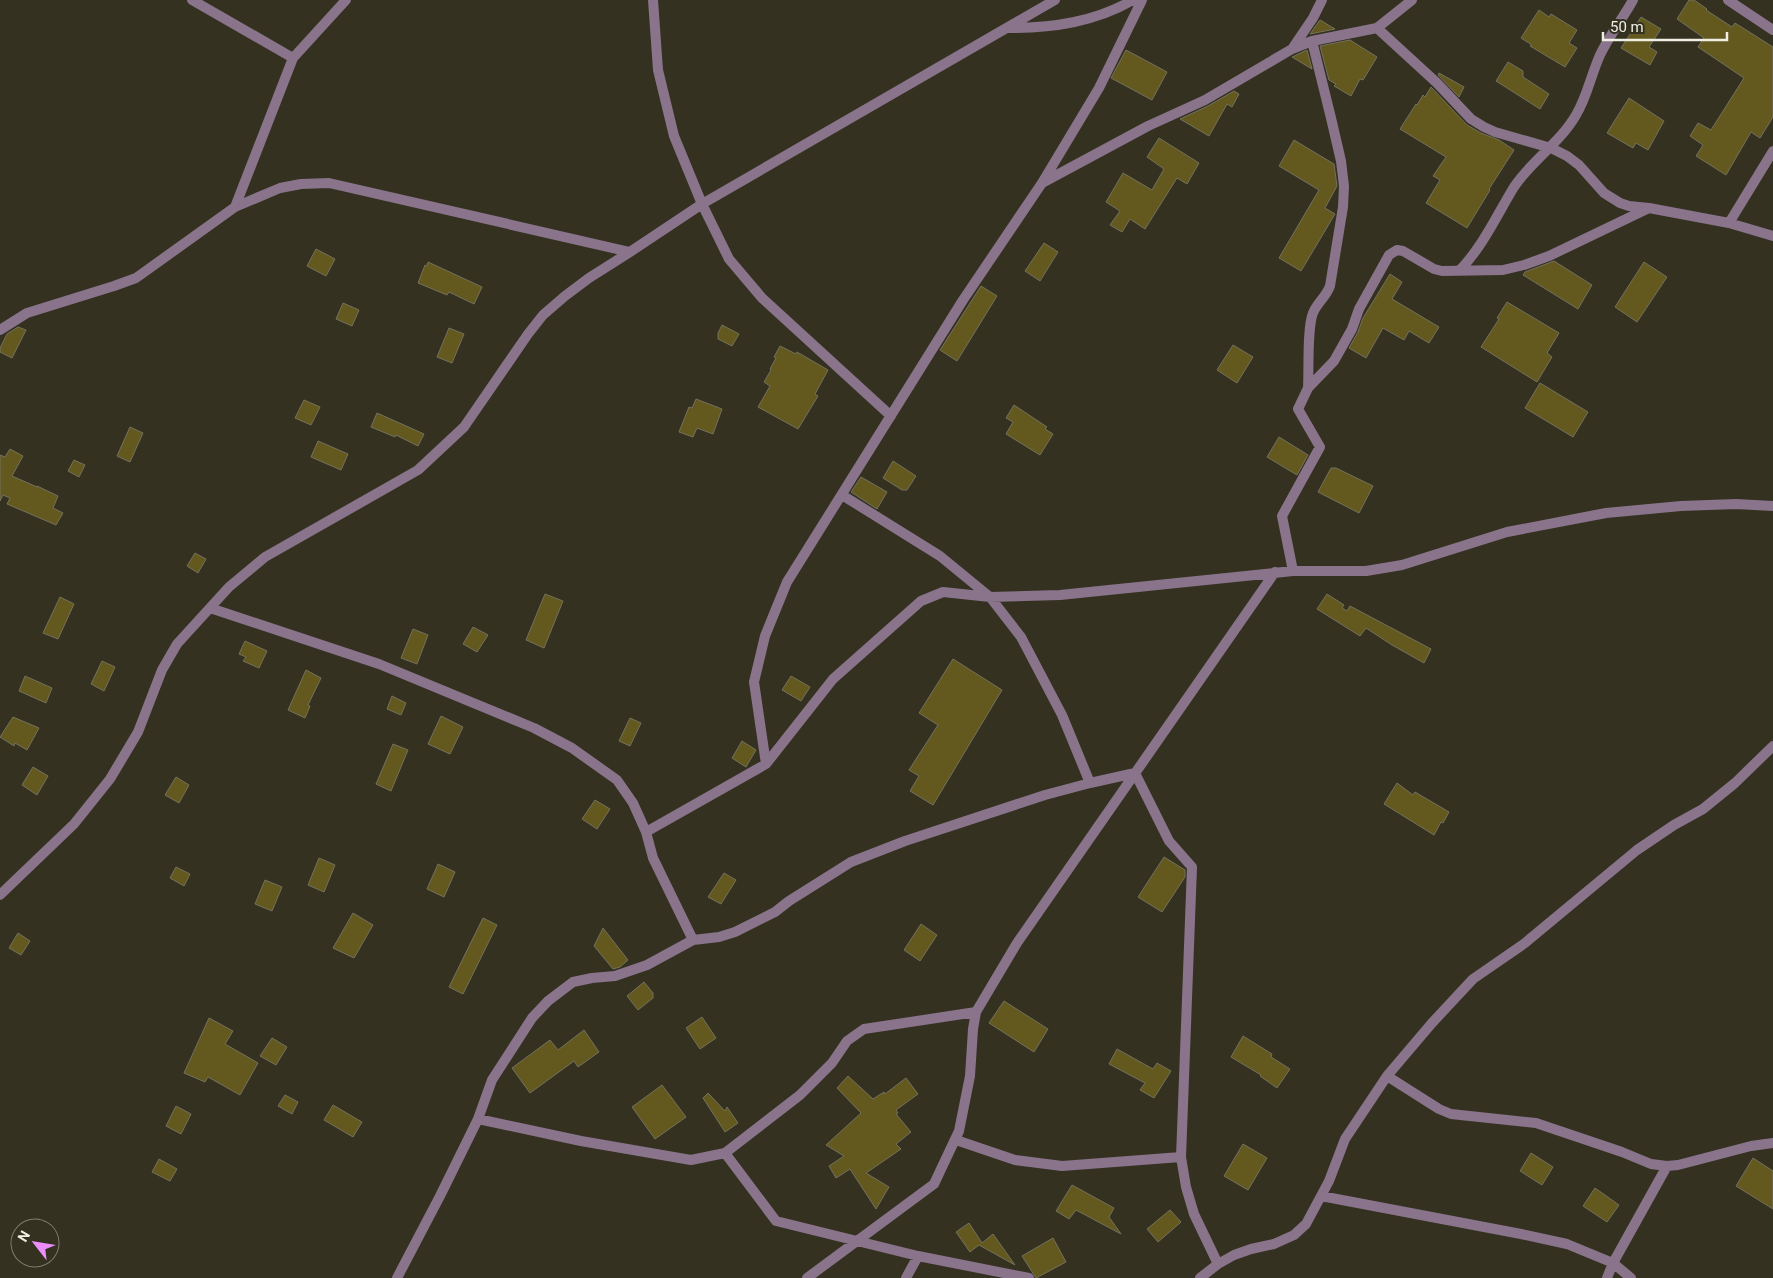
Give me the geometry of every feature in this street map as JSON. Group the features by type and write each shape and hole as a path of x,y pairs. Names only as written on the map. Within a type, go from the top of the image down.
{"street":[{"path":"192,0 293,58"},
{"path":"235,207 293,58 346,0"},
{"path":"653,0 658,70 672,126 702,204 728,259 762,298 891,416"},
{"path":"0,895 74,824 110,780 138,732 166,663 178,644 228,587 265,557 418,470 464,427 543,315 589,278 702,204 1056,0"},
{"path":"1006,28 1035,28 1090,19 1117,9 1133,0"},
{"path":"766,764 754,682 765,636 787,582 962,300 1042,183 1100,88 1142,0"},
{"path":"1292,50 1313,18 1322,0"},
{"path":"1042,183 1148,126 1205,100 1292,50 1312,41 1377,28 1412,0"},
{"path":"1460,270 1484,239 1515,186 1526,172 1551,148 1576,114 1601,54 1634,0"},
{"path":"1728,0 1773,30"},
{"path":"1377,28 1437,83 1471,118 1495,132 1551,148 1568,156 1579,165 1604,193 1629,206 1728,223 1773,236"},
{"path":"1308,388 1311,320 1315,309 1325,297 1330,286 1344,192 1341,161 1312,41"},
{"path":"1728,223 1773,151"},
{"path":"0,330 27,313 136,278 235,207 280,188 301,184 329,183 630,252"},
{"path":"1293,571 1282,516 1320,447 1298,409 1308,388 1334,362 1352,329 1359,309 1389,255 1393,251 1403,251 1434,269 1442,271 1503,270 1549,256 1649,208"},
{"path":"842,495 940,556 990,597 1022,637 1062,715 1090,783"},
{"path":"646,832 766,764 833,679 921,601 943,592 990,597 1060,595 1275,572 1366,571 1402,565 1508,532 1606,513 1690,505 1736,504 1773,506"},
{"path":"807,1278 934,1184 956,1140 970,1076 976,1012 1017,943 1275,572"},
{"path":"210,608 379,664 534,728 572,748 617,780 633,803 646,832 653,858 693,940"},
{"path":"1200,1278 1218,1264 1234,1255 1274,1244 1294,1235 1306,1224 1330,1181 1345,1139 1387,1076 1473,979 1525,944 1637,850 1674,825 1704,809 1735,783 1773,746"},
{"path":"397,1278 478,1119 492,1080 532,1018 548,1001 573,982 615,976 647,965 693,940 719,937 735,932 775,912 851,862 896,844 986,814 1090,783 1135,773"},
{"path":"1135,773 1169,841 1192,867 1180,1157 1194,1214 1218,1264"},
{"path":"478,1119 581,1141 691,1160 725,1153 800,1095 832,1063 847,1041 864,1029 976,1012"},
{"path":"1387,1076 1450,1114 1536,1123 1622,1152 1651,1164 1678,1165 1751,1146 1773,1143"},
{"path":"956,1140 1015,1160 1062,1166 1180,1157"},
{"path":"725,1153 776,1221 918,1256 1024,1277"},
{"path":"1607,1278 1613,1263 1667,1166"},
{"path":"1321,1196 1567,1244 1613,1263 1631,1278"},
{"path":"906,1278 918,1256"}],"building":[{"path":"1689,0 1694,0 1732,27 1735,23 1773,47 1773,117 1760,138 1751,132 1726,175 1696,156 1703,145 1690,136 1698,123 1711,130 1744,78 1698,47 1704,38 1677,19"},
{"path":"1539,10 1549,17 1551,14 1577,30 1569,43 1577,48 1565,67 1530,46 1532,45 1521,38"},
{"path":"1641,17 1661,29 1649,47 1657,52 1650,65 1621,48"},
{"path":"1320,20 1335,29 1310,34"},
{"path":"1350,40 1377,57 1363,80 1360,79 1351,96 1334,86 1336,84 1329,80 1320,46"},
{"path":"1126,50 1167,72 1152,100 1111,78"},
{"path":"1307,50 1312,69 1292,57"},
{"path":"1508,62 1523,71 1523,77 1549,94 1540,109 1496,81"},
{"path":"1439,73 1464,87 1459,97 1438,75"},
{"path":"1431,87 1467,125 1499,140 1514,150 1467,228 1426,203 1440,180 1433,176 1446,157 1400,129 1416,104 1423,95 1425,97"},
{"path":"1234,91 1239,94 1232,107 1227,104 1209,136 1180,119 1208,106"},
{"path":"1629,98 1664,121 1648,150 1636,143 1633,148 1607,133"},
{"path":"1159,138 1199,163 1187,184 1177,178 1145,229 1130,219 1122,232 1110,225 1120,211 1106,202 1123,173 1152,190 1164,169 1147,157"},
{"path":"1294,140 1334,164 1337,186 1325,208 1335,214 1301,271 1279,258 1319,190 1279,166"},
{"path":"1044,243 1058,252 1040,281 1025,271"},
{"path":"316,249 335,259 326,276 307,266"},
{"path":"1554,261 1592,285 1578,309 1523,275 1525,272"},
{"path":"428,262 482,287 474,304 449,292 447,295 418,283"},
{"path":"1644,262 1667,277 1637,322 1615,307"},
{"path":"1390,274 1402,282 1392,299 1439,327 1429,343 1409,331 1404,340 1383,328 1366,358 1349,348 1363,318"},
{"path":"981,286 997,296 957,361 940,350"},
{"path":"1507,302 1559,333 1547,353 1552,357 1537,382 1481,347 1499,319 1497,318"},
{"path":"343,303 359,310 352,326 336,319"},
{"path":"722,325 739,334 732,346 718,339 718,333"},
{"path":"18,327 26,330 12,358 0,352 0,348 7,334"},
{"path":"449,328 464,334 452,363 437,357"},
{"path":"1233,345 1253,357 1237,383 1217,370"},
{"path":"780,346 796,354 797,352 828,370 815,394 818,396 798,429 758,407 770,386 764,382 771,370 776,358 774,357"},
{"path":"1540,383 1588,412 1573,437 1525,408"},
{"path":"696,399 722,409 713,434 697,428 693,437 679,432 689,407 692,408"},
{"path":"304,400 320,407 311,425 295,418"},
{"path":"1014,405 1047,427 1045,429 1053,434 1040,455 1006,434 1013,422 1006,418"},
{"path":"377,413 424,434 418,446 396,435 395,437 371,427"},
{"path":"130,427 143,433 130,462 117,456"},
{"path":"1279,437 1308,455 1297,475 1267,457"},
{"path":"318,441 348,454 341,470 311,457"},
{"path":"10,449 23,456 12,476 58,496 53,508 63,513 56,525 7,504 10,498 3,495 0,501 0,455 5,457"},
{"path":"74,460 85,465 79,477 68,471"},
{"path":"893,461 916,476 907,490 902,490 883,478"},
{"path":"1331,468 1336,468 1373,486 1359,513 1318,492"},
{"path":"861,477 887,492 877,509 851,492"},
{"path":"195,553 206,559 198,573 187,566"},
{"path":"545,594 563,601 544,648 526,640"},
{"path":"1327,594 1344,605 1342,608 1347,611 1350,606 1431,649 1424,663 1366,628 1360,636 1317,609"},
{"path":"60,597 74,604 58,639 43,633"},
{"path":"473,627 488,635 477,652 463,644"},
{"path":"413,629 428,635 417,664 401,658"},
{"path":"245,641 267,651 259,668 243,661 246,657 239,654"},
{"path":"953,659 1002,690 933,805 910,791 919,776 909,770 938,725 919,713"},
{"path":"102,661 115,667 104,691 91,684"},
{"path":"306,670 321,678 308,705 310,706 305,718 288,710"},
{"path":"25,676 52,688 46,703 19,691"},
{"path":"791,676 810,687 801,701 782,690"},
{"path":"392,696 406,703 401,715 387,709"},
{"path":"441,716 463,727 450,754 428,744"},
{"path":"13,717 39,728 27,750 15,743 14,746 0,737"},
{"path":"630,718 641,723 630,746 619,741"},
{"path":"742,741 756,750 746,767 732,758"},
{"path":"393,744 408,750 391,791 376,784"},
{"path":"33,767 48,776 37,795 22,785"},
{"path":"176,777 189,785 179,803 165,795"},
{"path":"1397,783 1413,795 1415,792 1449,812 1434,835 1384,804"},
{"path":"595,800 610,809 597,829 582,819"},
{"path":"1164,857 1185,870 1185,877 1162,912 1138,897"},
{"path":"319,858 335,865 324,892 308,885"},
{"path":"438,864 455,872 444,897 427,889"},
{"path":"176,867 190,874 184,886 170,878"},
{"path":"724,873 736,880 721,904 708,897"},
{"path":"265,880 282,887 272,911 255,904"},
{"path":"353,913 373,925 354,958 333,948"},
{"path":"483,918 497,925 463,994 449,987"},
{"path":"921,924 937,935 920,961 904,950"},
{"path":"603,928 628,960 620,967 613,969 594,946"},
{"path":"18,933 30,941 21,955 9,948"},
{"path":"644,982 653,993 653,998 638,1010 627,996"},
{"path":"1004,1001 1048,1029 1034,1052 989,1023"},
{"path":"702,1017 716,1038 700,1049 686,1028"},
{"path":"209,1018 233,1031 225,1044 258,1063 240,1095 208,1077 205,1082 184,1073"},
{"path":"584,1030 599,1052 578,1067 574,1061 530,1093 512,1068 550,1040 558,1050"},
{"path":"1243,1036 1272,1054 1271,1057 1290,1069 1277,1088 1261,1075 1231,1057"},
{"path":"272,1038 287,1047 276,1065 260,1056"},
{"path":"1117,1049 1153,1069 1157,1063 1171,1071 1154,1098 1140,1090 1145,1083 1109,1064"},
{"path":"848,1076 873,1099 884,1092 885,1094 906,1078 918,1094 896,1110 898,1113 896,1114 911,1132 896,1144 901,1149 866,1173 889,1187 876,1209 850,1169 836,1178 829,1166 844,1156 826,1145 861,1113 837,1088"},
{"path":"662,1085 686,1117 655,1139 632,1107"},
{"path":"708,1093 725,1111 727,1107 738,1123 725,1132 703,1098"},
{"path":"285,1095 298,1102 292,1114 278,1106"},
{"path":"333,1105 362,1122 353,1137 324,1120"},
{"path":"176,1106 191,1114 181,1134 166,1126"},
{"path":"1243,1144 1267,1158 1248,1190 1224,1176"},
{"path":"1531,1153 1553,1167 1542,1185 1520,1171"},
{"path":"1753,1158 1773,1171 1773,1209 1736,1186"},
{"path":"159,1159 177,1169 170,1181 152,1172"},
{"path":"1072,1185 1114,1208 1109,1217 1121,1234 1076,1210 1069,1219 1056,1211"},
{"path":"1595,1188 1619,1205 1607,1222 1583,1206"},
{"path":"1170,1210 1181,1222 1158,1242 1147,1229"},
{"path":"969,1223 982,1243 993,1234 1015,1265 979,1245 970,1252 956,1232"},
{"path":"1053,1238 1066,1262 1036,1278 1022,1256"}]}
